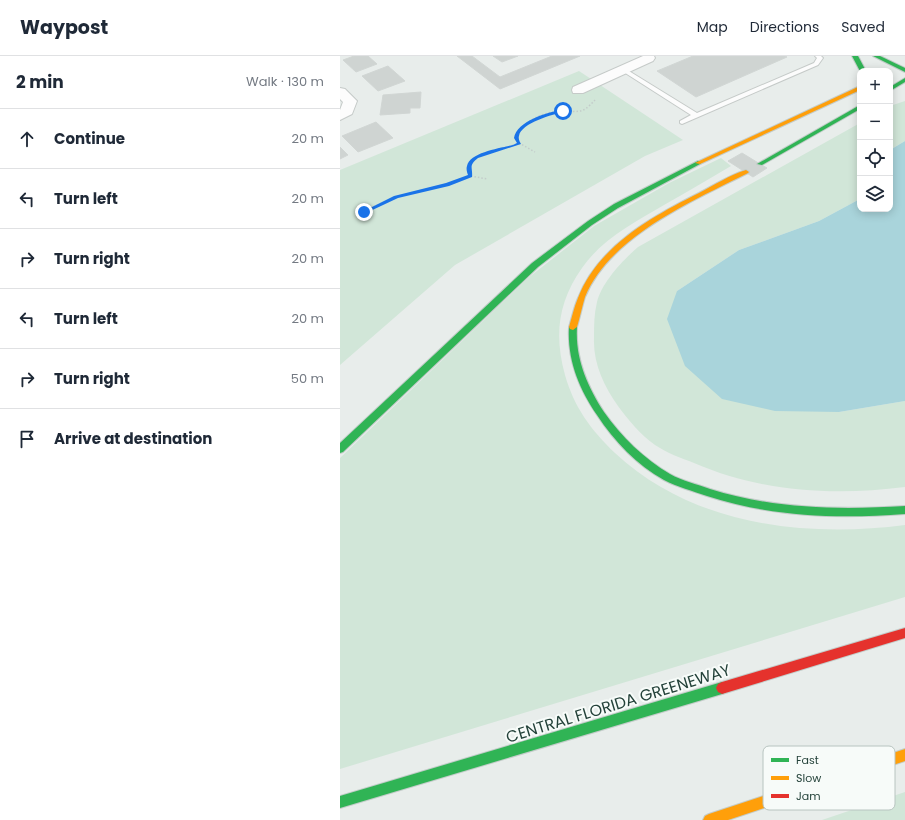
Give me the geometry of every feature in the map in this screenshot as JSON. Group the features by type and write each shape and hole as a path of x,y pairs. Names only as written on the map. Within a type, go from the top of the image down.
{"main road":[{"path":"855,56 861,68"},
{"path":"876,56 904,70"},
{"path":"893,74 904,70"},
{"path":"893,87 905,80"},
{"path":"340,449 535,264 590,223 616,206 689,167 857,88"},
{"path":"760,164 857,109"},
{"path":"746,172 653,222 623,242 600,265 586,288 577,309 572,340 577,365 586,390 608,426 638,454 668,477 719,498 749,505 816,513 862,514 905,510"},
{"name":"CENTRAL FLORIDA GREENEWAY","path":"340,802 905,633"},
{"path":"895,758 905,755"},
{"path":"709,820 763,802"}],"street":[{"path":"583,88 650,56"},
{"path":"340,92 350,101 347,111 340,116"}],"lane":[{"path":"682,122 816,64 820,61 818,56"},
{"path":"622,69 697,116"}],"path":[{"path":"535,152 519,143 516,138 517,133 523,126 549,113 578,111 584,109 595,100 599,94 597,91 583,88"},
{"path":"471,176 468,167 477,157 485,153 504,149 519,143"},
{"path":"364,215 364,212 368,209 396,197 447,184 471,176 487,179"}],"green space":[{"path":"579,71 683,140 645,156 455,265 340,365 340,170"},
{"path":"905,101 905,141 893,148 893,140 893,105"},
{"path":"857,125 857,201 819,221 739,250 677,291 839,412 905,401 905,487 878,490 824,491 771,486 719,473 674,455 655,445 645,437 626,417 608,390 597,365 594,347 595,311 603,287 626,258 638,247"},
{"path":"721,158 731,166 620,232 599,248 582,268 568,293 563,306 559,333 565,375 573,397 578,408 591,427 615,453 645,477 679,496 714,511 751,521 789,527 867,529 905,525 905,597 340,769 340,458 528,278 594,226 669,183"},
{"path":"905,792 905,820 822,820 852,810 895,810 895,795"}],"water":[{"path":"905,141 905,401 839,412 775,411 722,399 685,366 667,319 677,291 739,250 819,221 857,201 857,212 893,212 893,148"}],"building":[{"path":"354,56 368,56 377,64 356,72 343,60"},
{"path":"457,56 472,56 500,77 552,56 580,56 500,89"},
{"path":"493,56 518,56 502,62"},
{"path":"693,56 787,57 696,97 657,71"},
{"path":"388,66 405,81 378,91 362,76"},
{"path":"421,92 420,108 410,108 410,113 380,115 383,95"},
{"path":"376,122 393,138 358,152 342,136"},
{"path":"340,147 348,155 340,159"},
{"path":"742,153 767,168 753,177 728,161"}],"traffic: fast":[{"path":"855,56 861,68"},
{"path":"876,56 905,70"},
{"path":"893,87 905,80"},
{"path":"760,164 857,109"},
{"path":"340,449 535,265 590,223 616,206 698,163"},
{"path":"573,327 572,337 575,358 586,389 596,407 610,427 637,455 667,477 726,498 777,508 827,513 905,510"},
{"path":"340,802 722,688"}],"traffic: slow":[{"path":"698,163 857,89"},
{"path":"573,327 582,297 596,271 616,249 639,230 665,214 746,172"},
{"path":"895,758 905,755"},
{"path":"709,820 763,802"}],"traffic: jam":[{"path":"722,688 905,633"}],"route":[{"path":"364,212 396,197 447,184 471,176 468,167 477,157 485,153 514,146 519,143 516,138 517,133 523,126 549,113 563,111"}]}
